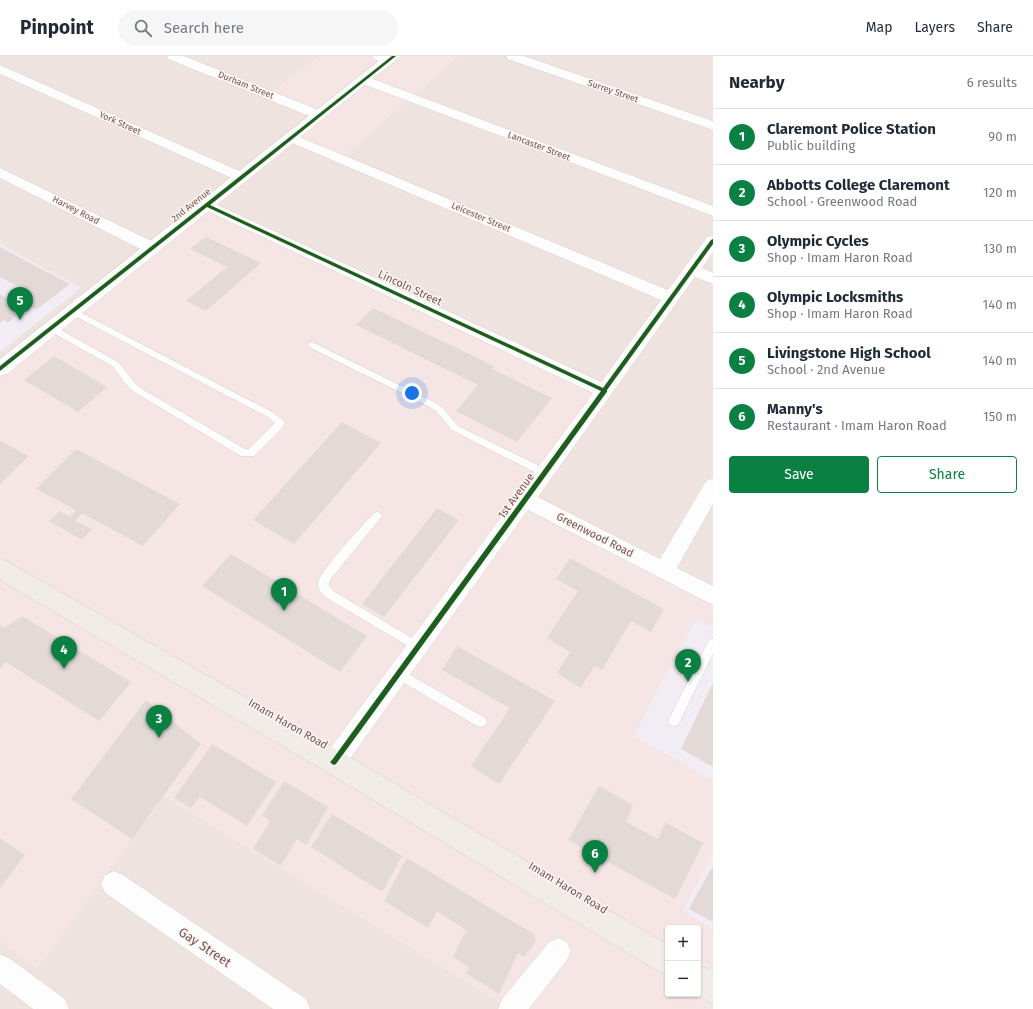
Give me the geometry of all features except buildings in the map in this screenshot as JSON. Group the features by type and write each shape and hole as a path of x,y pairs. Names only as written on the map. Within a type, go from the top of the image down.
{"main road":[{"name":"Imam Haron Road","path":"0,569 334,762 665,959"},
{"path":"701,981 713,989"}],"street":[{"name":"Durham Street","path":"172,56 319,115"},
{"name":"Surrey Street","path":"512,56 713,126"},
{"name":"2nd Avenue","path":"0,369 365,80 387,57"},
{"name":"York Street","path":"0,69 241,177"},
{"name":"Lancaster Street","path":"365,80 713,211"},
{"name":"Leicester Street","path":"290,138 672,298"},
{"name":"Harvey Road","path":"0,172 152,248"},
{"name":"Lincoln Street","path":"206,205 605,391"},
{"name":"1st Avenue","path":"334,762 713,241"},
{"path":"692,270 713,279"},
{"path":"665,570 713,486"},
{"name":"Greenwood Road","path":"526,500 665,570 713,596"},
{"name":"Gay Street","path":"114,884 296,1009"},
{"path":"512,1009 558,951"},
{"path":"0,967 56,1009"}],"lane":[{"path":"51,328 115,364 122,371 129,384 139,391 244,453 251,453 279,426 280,422 271,415 72,311"},
{"path":"312,345 429,403 439,410 455,428 545,473"},
{"path":"377,516 329,573 324,580 323,586 331,595 418,647"},
{"path":"674,721 713,643"},
{"path":"398,673 480,722"}],"shaded area":[{"path":"0,56 319,56 270,94 310,112 341,158 458,56 713,56 713,596 0,369"},
{"path":"319,56 458,56 341,158 290,137 319,115 270,94"},
{"path":"206,205 605,391 526,499 713,596 713,1009 511,1009 164,796 37,969 0,941 0,369"},
{"path":"0,244 81,288 0,352"},
{"path":"696,618 713,627 713,780 634,736"},
{"path":"164,796 511,1009 0,1009 0,941 37,968"},
{"path":"713,854 713,929 683,911"}],"cycle path":[{"path":"0,369 394,56"},
{"path":"206,205 605,391"},
{"path":"334,762 713,241"}],"place":[{"name":"Livingstone High School","path":"20,320"},
{"name":"Claremont Police Station","path":"284,611"},
{"name":"Olympic Locksmiths","path":"64,669"},
{"name":"Abbotts College Claremont","path":"688,682"},
{"name":"Olympic Cycles","path":"159,738"},
{"name":"Manny's","path":"595,873"}]}
